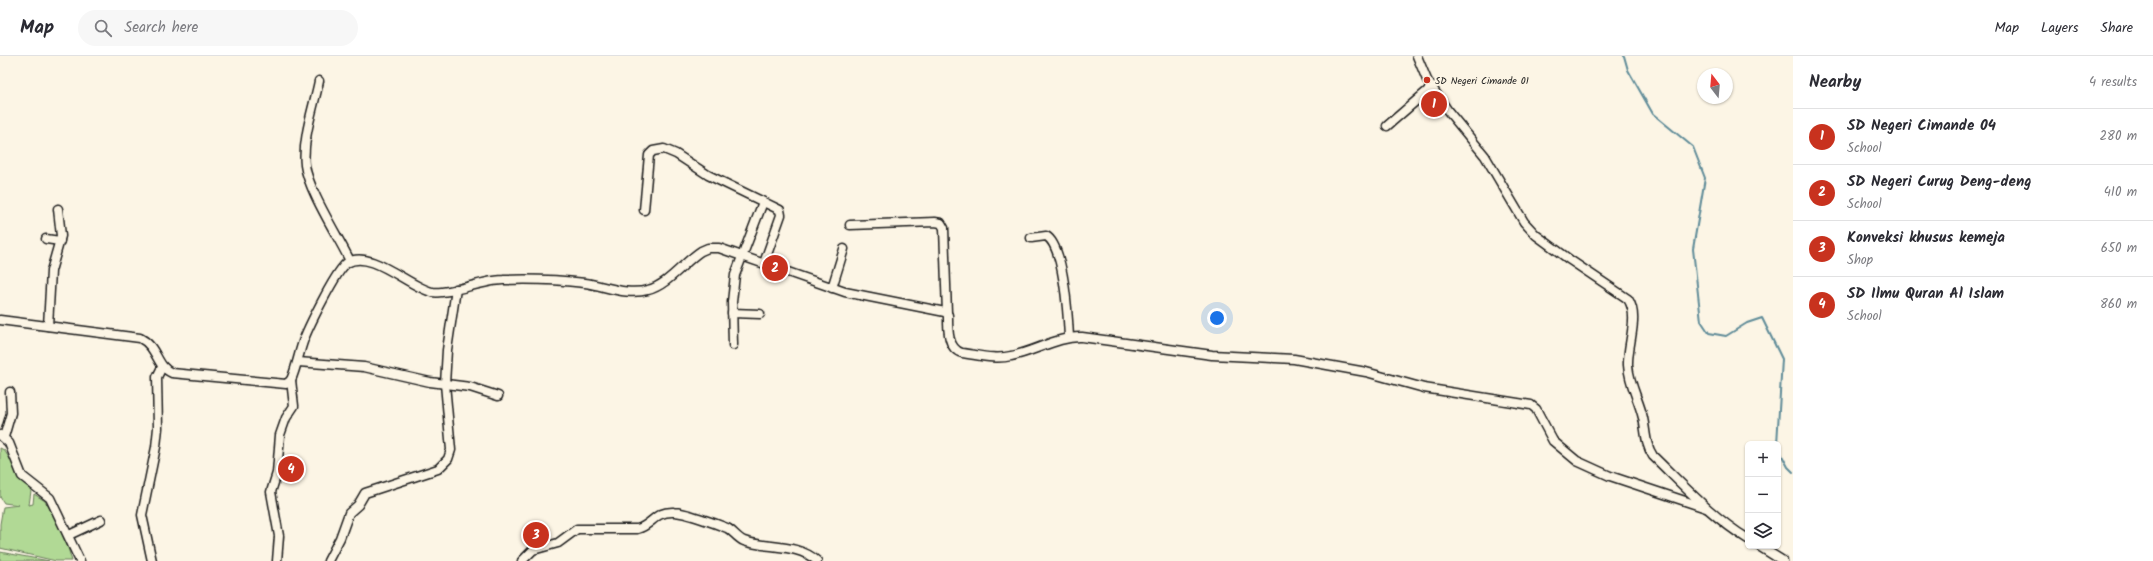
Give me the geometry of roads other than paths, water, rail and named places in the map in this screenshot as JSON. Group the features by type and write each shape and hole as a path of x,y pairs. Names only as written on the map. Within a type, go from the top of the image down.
{"street":[{"path":"1417,56 1432,87 1448,111 1485,156 1524,222 1536,235 1564,256 1628,299 1632,306 1633,322 1628,364 1630,377 1643,417 1649,449 1653,456 1706,508 1730,529 1745,538"},
{"path":"319,80 307,140 305,165 315,194 350,261"},
{"path":"1387,126 1432,87"},
{"path":"644,210 649,155 653,151 664,149 676,154 703,172 731,187 775,207 781,212 764,263"},
{"path":"733,345 732,313 735,275 744,256 763,202"},
{"path":"48,326 52,271 60,241 61,228 58,209"},
{"path":"850,225 942,223 944,228 946,313 951,343 955,349 962,353 1003,358 1020,354 1069,337 1089,338 1212,355 1284,358 1366,372 1424,388 1531,405 1536,409 1553,441 1577,461 1610,476 1706,508"},
{"path":"1030,238 1046,236 1054,244 1064,286 1069,337"},
{"path":"46,239 60,241"},
{"path":"278,561 279,536 271,492 277,474 280,435 286,418 294,406 292,380 304,338 342,267 350,261 362,259 371,262 431,292 442,293 488,281 513,279 583,283 618,290 640,292 650,290 660,284 692,257 705,249 719,248 832,288 874,299 946,313"},
{"path":"832,288 844,248"},
{"path":"328,561 340,538 349,513 358,505 365,493 431,472 443,466 448,459 451,442 445,384 447,350 456,289"},
{"path":"732,313 760,314"},
{"path":"0,320 140,338 153,349 162,367 172,373 242,379 277,384 288,383 292,380"},
{"path":"298,362 364,367 445,384 478,389 498,396"},
{"path":"152,561 142,515 156,447 158,428 157,378 162,367"},
{"path":"10,392 11,413 2,436 9,443 22,476 48,495 69,535 80,561"},
{"path":"522,561 533,550 560,541 577,528 637,529 647,524 660,513 674,512 725,527 745,541 796,551 817,561"},
{"path":"69,535 100,520"},
{"path":"1764,549 1783,561"}],"waterway":[{"path":"1624,56 1628,70 1653,114 1693,147 1705,178 1693,249 1701,321 1709,333 1726,336 1747,323 1762,318 1782,359 1777,441"},
{"path":"1781,454 1788,467 1793,472"}],"place":[{"name":"SD Negeri Cimande 01","path":"1427,80"},
{"name":"SD Negeri Cimande 04","path":"1434,104"},
{"name":"SD Negeri Curug Deng-deng","path":"775,268"},
{"name":"SD Ilmu Quran Al Islam","path":"291,469"},
{"name":"Konveksi khusus kemeja","path":"536,535"}]}
